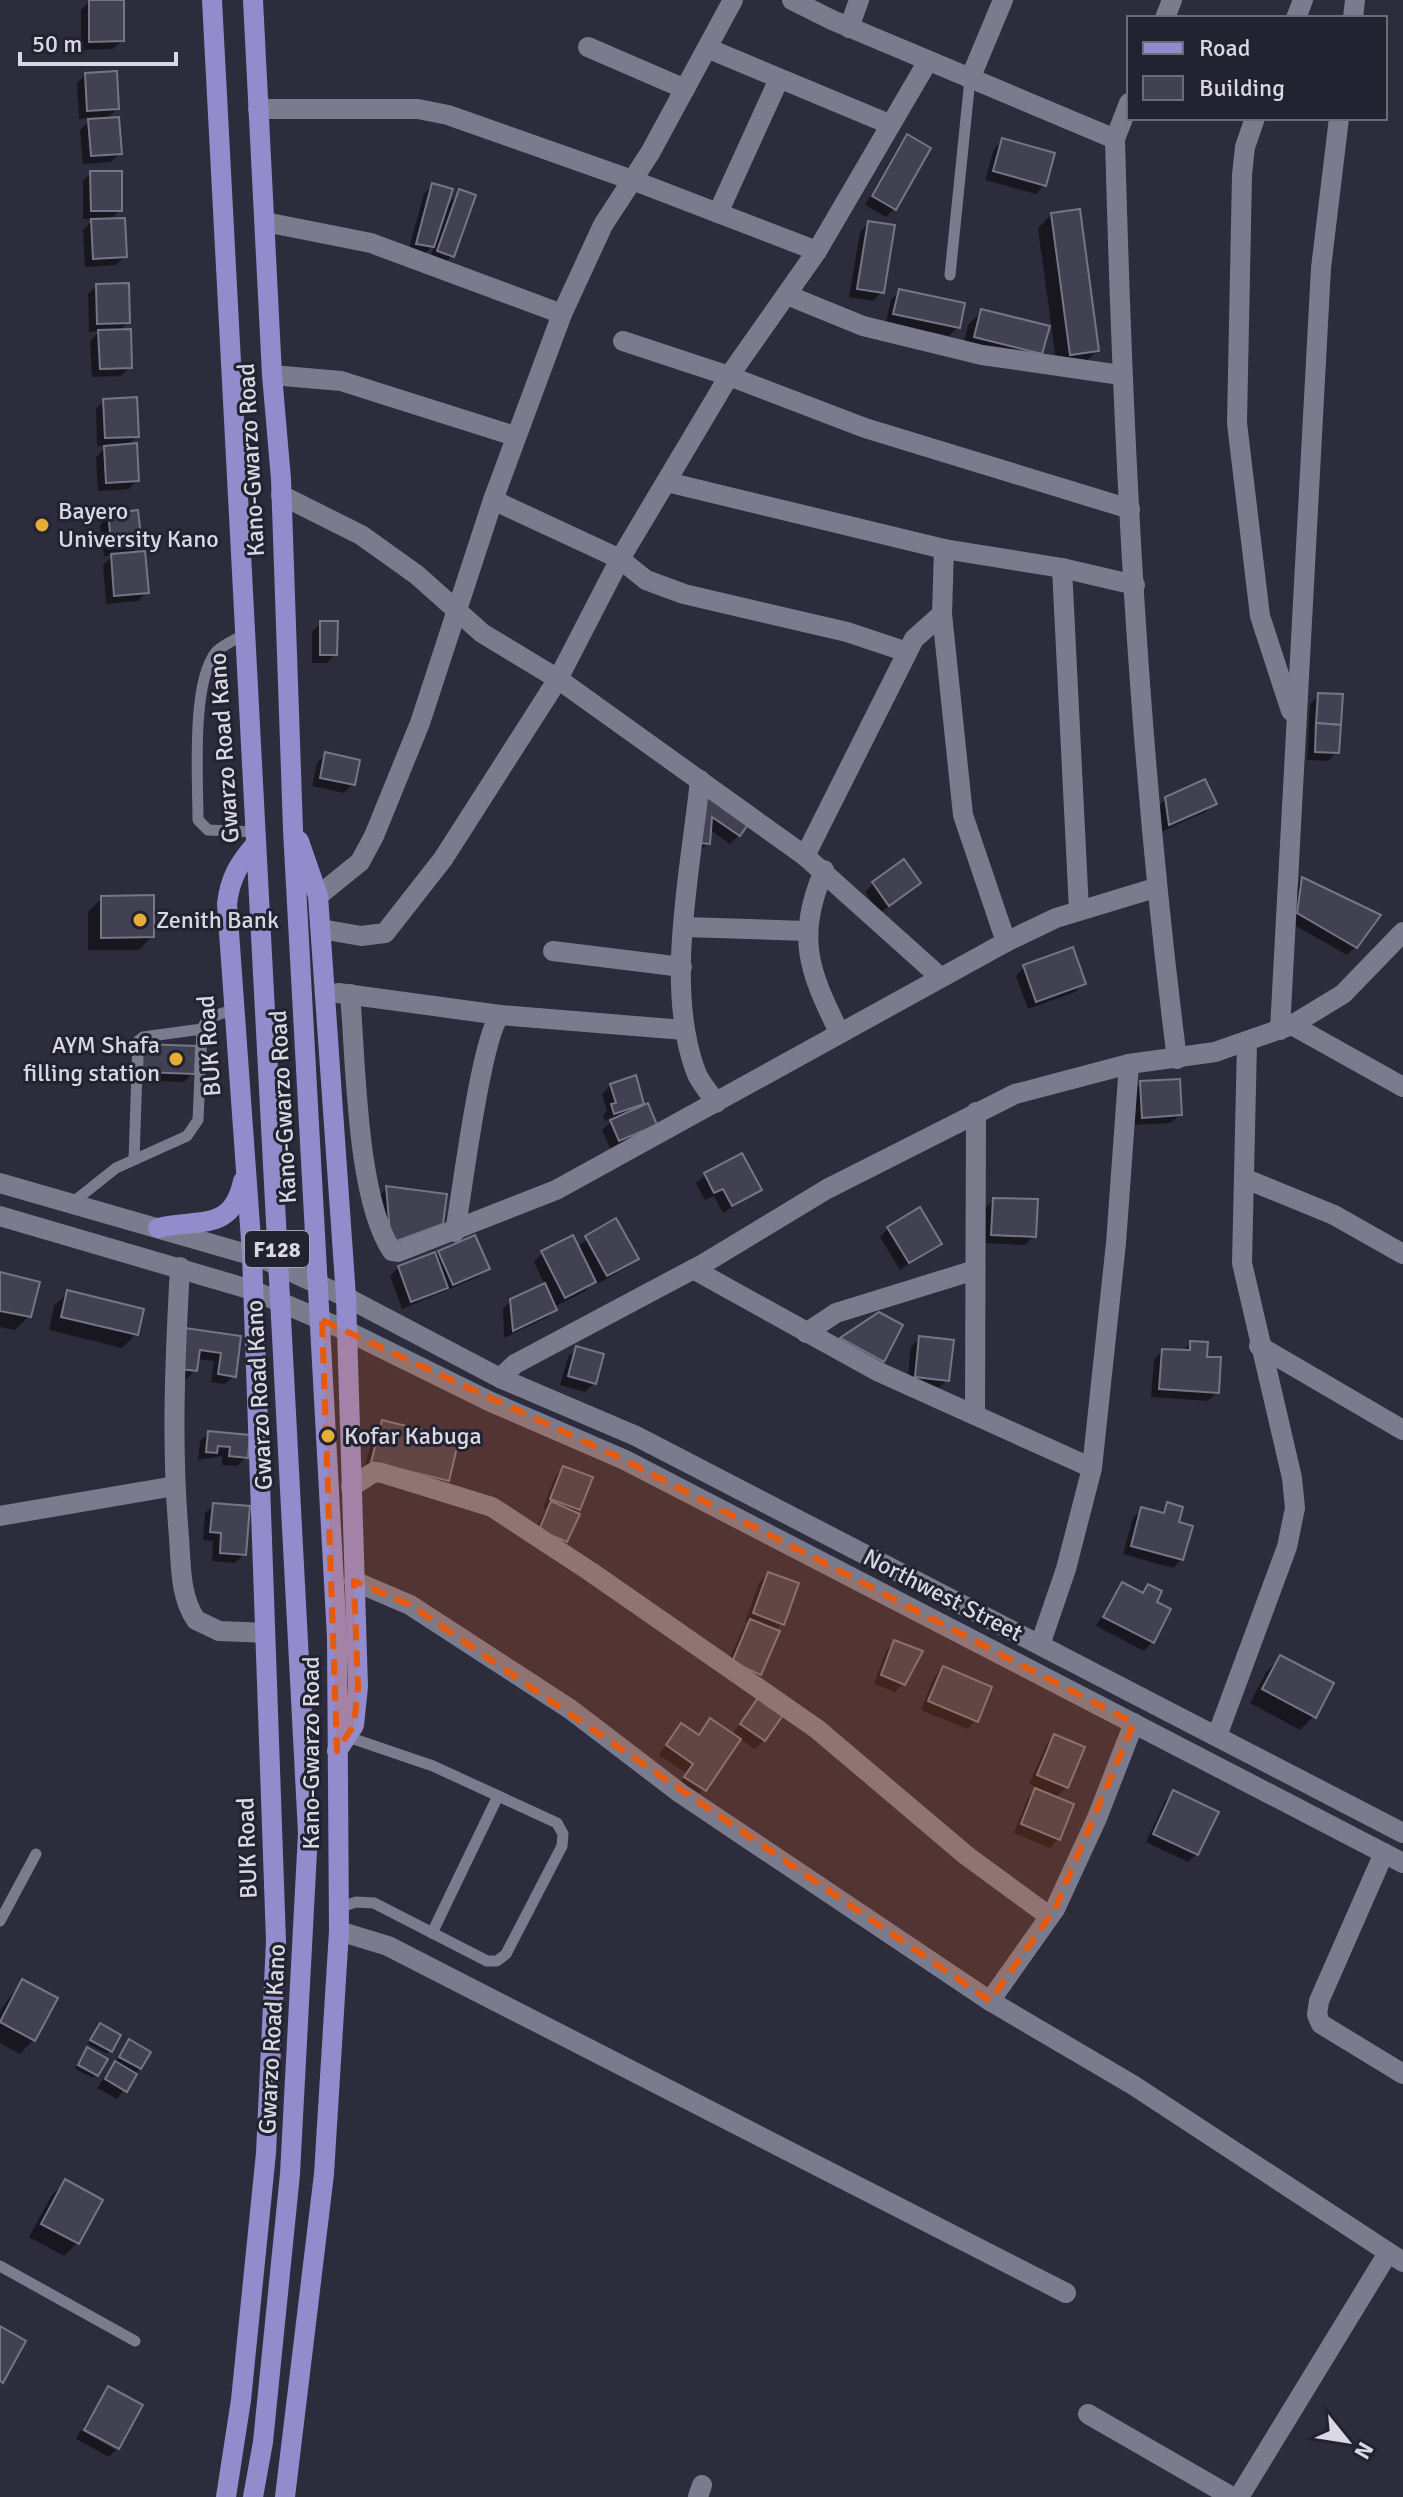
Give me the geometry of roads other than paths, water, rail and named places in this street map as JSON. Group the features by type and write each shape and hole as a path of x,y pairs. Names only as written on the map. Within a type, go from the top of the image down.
{"main road":[{"name":"Gwarzo Road Kano","path":"212,0 308,1833 290,2174 269,2384 253,2497"},
{"name":"Kano-Gwarzo Road","path":"253,0 281,495 293,830 326,1396 340,1740 339,1931 324,2174 285,2497"},
{"path":"293,830 306,853 318,896 326,991 358,1687 354,1725 340,1740"},
{"name":"BUK Road","path":"226,2497 241,2400 266,2153 276,1941 265,1633 257,1256 244,1173 232,1010 229,884 237,865 256,838"},
{"path":"158,1228 216,1220 231,1212 244,1173"},
{"path":"273,1847 308,1833"},
{"path":"241,2400 269,2384"}],"street":[{"path":"318,896 360,862 374,836 420,723 455,609 515,436 562,314 603,225 685,89 733,0"},
{"path":"792,0 849,28 1115,139"},
{"path":"849,28 859,0"},
{"path":"970,79 1003,0"},
{"path":"588,47 685,89"},
{"path":"707,48 889,124"},
{"path":"321,929 361,936 385,933 443,859 558,679 620,559 729,376 817,251 928,61"},
{"path":"718,213 779,79"},
{"path":"1127,108 1115,139 1121,375 1155,888 1177,1059"},
{"path":"258,109 418,109 448,115 632,180 817,251"},
{"path":"1254,120 1245,147 1242,175 1237,423 1260,616 1295,722"},
{"path":"1286,1028 1295,722 1321,268 1339,120"},
{"path":"265,222 371,243 562,314"},
{"path":"787,295 863,326 982,355 1121,375"},
{"path":"623,341 729,376 865,428 1130,509"},
{"path":"272,375 341,381 515,436"},
{"path":"667,482 944,549 1062,568 1135,585"},
{"path":"281,495 361,535 417,575 482,633 558,679 805,856 940,977"},
{"path":"493,500 620,559 646,580 684,594 847,632 907,652"},
{"path":"944,549 942,614 963,815 1006,942"},
{"path":"1062,568 1079,910"},
{"path":"805,856 907,652 926,626 942,614"},
{"path":"700,780 682,967 684,1030 697,1075 716,1103"},
{"path":"824,870 806,931 815,983 839,1032"},
{"path":"350,994 368,1194 381,1235 392,1251 398,1252 556,1190 1006,942 1079,910 1155,888"},
{"path":"685,927 806,931"},
{"path":"500,1378 515,1364 693,1269 827,1189 976,1112 1015,1094 1129,1064 1177,1059 1247,1043 1286,1028 1343,994 1400,939"},
{"path":"553,951 682,967"},
{"path":"326,991 500,1015 684,1030"},
{"path":"455,1232 485,1057 494,1021 500,1015"},
{"path":"1286,1028 1403,1087"},
{"path":"1217,1736 1287,1547 1295,1508 1292,1478 1242,1263 1247,1043"},
{"path":"1040,1645 1066,1569 1092,1468 1116,1243 1129,1064"},
{"path":"975,1414 976,1112"},
{"path":"1246,1179 1334,1215 1403,1254"},
{"path":"0,1183 257,1256"},
{"path":"0,1216 258,1292"},
{"name":"Northwest Street","path":"257,1256 340,1294 464,1361 636,1436 1403,1833"},
{"path":"180,1267 173,1390 175,1486 183,1584 196,1620 219,1631 265,1633"},
{"path":"693,1269 879,1372 1092,1468"},
{"path":"806,1333 836,1313 975,1270"},
{"name":"Northwest Street","path":"258,1292 625,1460 1403,1863"},
{"path":"1259,1346 1403,1430"},
{"path":"351,1487 374,1472 382,1473 492,1507 817,1729 967,1856 1049,1916"},
{"path":"0,1516 175,1486"},
{"path":"354,1581 410,1605 570,1709 680,1793 990,2001 1133,2085 1395,2258 1239,2497"},
{"path":"990,2001 1049,1916 1097,1818 1134,1723"},
{"path":"1384,1853 1319,2001 1317,2015 1321,2024 1403,2074"},
{"path":"339,1931 388,1946 1066,2293"},
{"path":"1088,2414 1232,2497"}],"lane":[{"path":"950,275 970,79"},
{"path":"243,635 217,652 206,675 197,735 198,820 208,830 256,838"},
{"path":"72,1203 95,1182 187,1136 198,1120 202,1029 208,1018 232,1010"},
{"path":"134,1160 138,1041 202,1029"},
{"path":"338,1908 356,1902 374,1903 487,1961 497,1961 506,1954 562,1846 557,1823 433,1766 340,1740"},
{"path":"432,1933 498,1796"},
{"path":"0,1921 36,1854"},
{"path":"0,2266 135,2341"}],"place":[{"name":"Bayero University Kano","path":"42,525"},
{"name":"Zenith Bank","path":"140,920"},
{"name":"AYM Shafa filling station","path":"176,1059"},
{"name":"Kofar Kabuga","path":"328,1436"}]}
